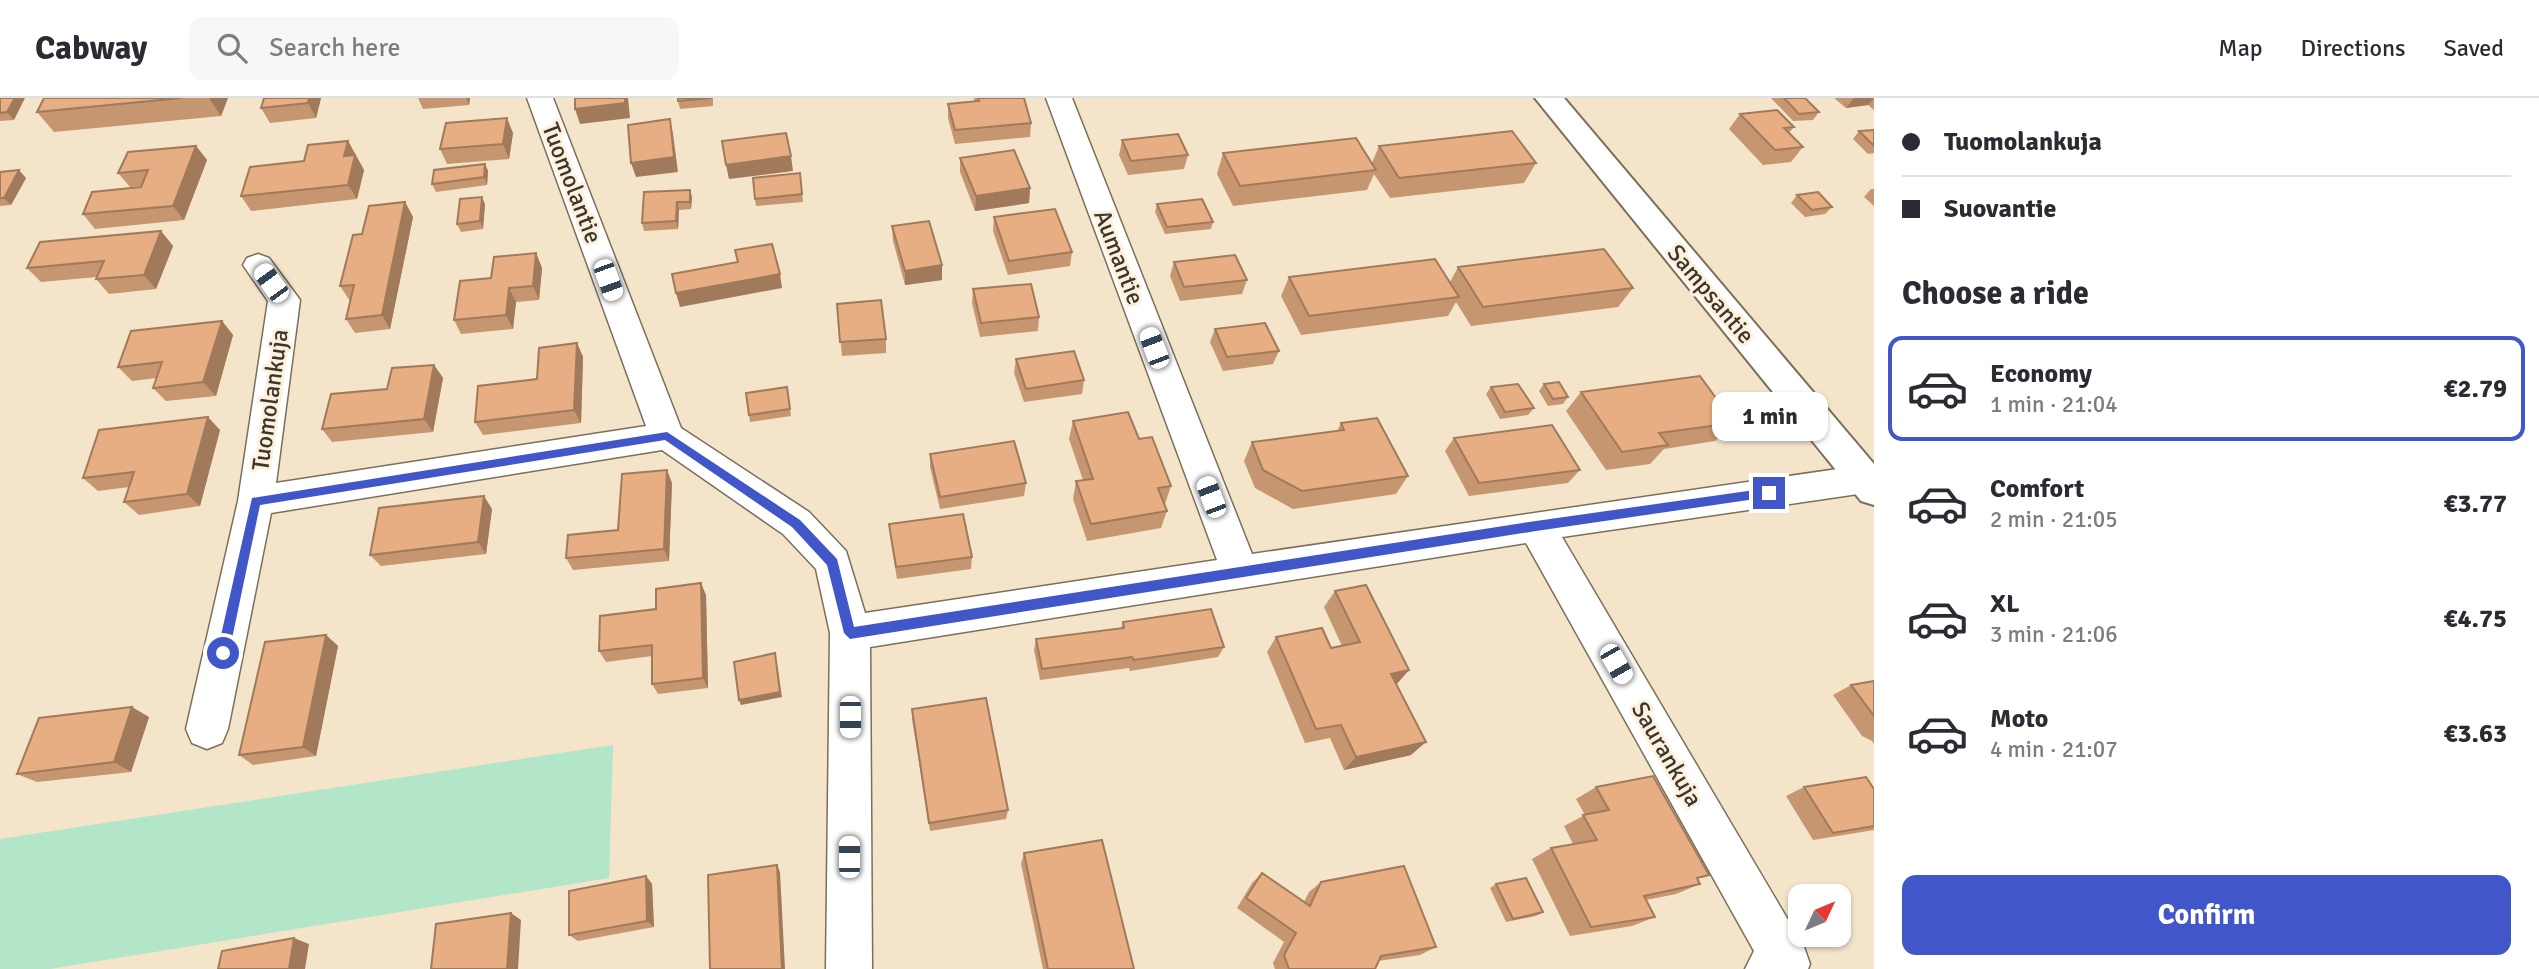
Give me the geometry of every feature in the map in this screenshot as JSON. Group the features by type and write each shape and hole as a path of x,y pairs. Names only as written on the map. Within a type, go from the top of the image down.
{"street":[{"name":"Tuomolantie","path":"540,98 667,436"},
{"name":"Aumantie","path":"1059,98 1240,572"},
{"name":"Sampsantie","path":"1549,98 1869,485"},
{"name":"Tuomolankuja","path":"207,729 256,501 284,300 258,265"},
{"name":"Tuomolankuja","path":"256,501 667,436"},
{"path":"667,436 796,523 833,562 850,633 849,969"},
{"path":"850,633 1536,526 1869,485"},
{"name":"Saurankuja","path":"1536,526 1787,964 1768,969"}],"green space":[{"path":"613,745 609,878 50,969 0,969 0,839"}],"building":[{"path":"0,98 15,98 7,112 0,113"},
{"path":"44,98 181,98 37,112"},
{"path":"264,98 309,98 308,103 261,108"},
{"path":"575,98 625,98 625,103 575,109"},
{"path":"678,98 712,98 678,101"},
{"path":"978,98 1024,98 1031,123 955,130 948,104 979,101"},
{"path":"1784,98 1805,98 1819,112 1799,114"},
{"path":"1777,110 1794,127 1784,128 1803,147 1775,150 1740,114"},
{"path":"507,118 503,144 440,149 446,123"},
{"path":"670,119 674,157 631,163 628,125"},
{"path":"1874,130 1874,146 1859,131"},
{"path":"1512,131 1536,163 1399,178 1379,146"},
{"path":"786,133 791,156 726,165 722,141"},
{"path":"1178,134 1188,155 1131,161 1122,140"},
{"path":"1356,138 1376,170 1240,186 1223,153"},
{"path":"348,141 344,156 355,155 348,185 241,196 250,167 304,161 308,145"},
{"path":"196,146 173,206 83,214 92,192 141,187 148,170 118,173 128,152"},
{"path":"1014,150 1030,188 976,196 960,158"},
{"path":"485,164 484,177 432,184 434,170"},
{"path":"19,170 4,198 0,198 0,172"},
{"path":"800,173 802,194 755,199 753,178"},
{"path":"690,190 690,202 677,202 676,221 642,223 644,192"},
{"path":"1818,192 1832,207 1812,210 1797,195"},
{"path":"482,197 480,221 457,224 460,199"},
{"path":"1202,199 1213,222 1167,227 1157,204"},
{"path":"405,202 382,315 346,319 354,285 340,286 353,235 362,234 369,206"},
{"path":"1055,209 1072,252 1009,261 994,217"},
{"path":"929,221 942,265 905,271 892,226"},
{"path":"161,231 144,275 96,279 104,261 27,268 40,242"},
{"path":"772,244 780,274 676,293 672,274 738,262 735,250"},
{"path":"1604,249 1633,288 1483,307 1458,267"},
{"path":"536,253 533,286 509,288 506,315 454,320 460,281 491,278 494,257"},
{"path":"1235,255 1247,280 1184,287 1174,262"},
{"path":"1435,259 1459,297 1309,316 1289,277"},
{"path":"1031,284 1039,317 981,323 973,289"},
{"path":"881,300 886,339 840,342 837,304"},
{"path":"222,321 203,382 153,388 162,362 118,367 131,331"},
{"path":"1265,323 1279,351 1227,357 1215,329"},
{"path":"577,343 574,410 475,422 478,386 537,379 539,348"},
{"path":"1074,351 1084,380 1026,389 1016,359"},
{"path":"434,365 424,419 322,429 331,394 387,389 392,368"},
{"path":"1700,376 1734,423 1659,433 1668,445 1622,452 1581,392"},
{"path":"1559,382 1568,397 1553,399 1544,384"},
{"path":"1518,384 1534,408 1505,412 1491,387"},
{"path":"787,387 790,409 749,415 746,393"},
{"path":"1128,412 1139,439 1152,437 1171,486 1158,488 1167,511 1091,524 1076,481 1093,479 1073,421"},
{"path":"208,417 187,494 124,502 134,472 83,478 99,430"},
{"path":"1377,418 1408,476 1302,491 1263,470 1252,442 1344,430 1341,423"},
{"path":"1552,425 1580,470 1479,483 1454,438"},
{"path":"1014,441 1026,483 940,497 930,454"},
{"path":"667,470 664,549 566,558 568,535 618,530 622,474"},
{"path":"484,496 478,542 370,555 379,508"},
{"path":"963,514 972,557 896,567 889,524"},
{"path":"701,583 703,678 652,684 652,645 599,651 600,616 656,609 656,589"},
{"path":"1366,585 1409,670 1391,674 1426,742 1356,757 1341,725 1316,729 1276,637 1322,628 1331,648 1360,642 1335,591"},
{"path":"1211,609 1224,647 1134,660 1132,657 1042,669 1036,639 1124,628 1123,622"},
{"path":"326,635 303,747 239,755 265,642"},
{"path":"775,653 780,692 739,700 734,662"},
{"path":"1874,681 1874,716 1851,685"},
{"path":"986,698 1008,810 929,823 912,709"},
{"path":"132,707 114,762 17,774 39,718"},
{"path":"1653,776 1709,875 1697,878 1700,884 1644,896 1655,917 1591,927 1551,848 1597,840 1583,815 1609,810 1596,787"},
{"path":"1866,777 1874,789 1874,826 1833,833 1804,787"},
{"path":"1102,840 1134,969 1048,969 1024,853"},
{"path":"777,865 782,969 710,969 708,875"},
{"path":"1404,866 1436,947 1381,956 1375,969 1289,969 1284,955 1296,933 1246,898 1262,873 1310,906 1321,882"},
{"path":"646,876 647,921 569,935 569,891"},
{"path":"1526,878 1543,912 1513,919 1496,884"},
{"path":"511,913 507,969 431,969 436,924"},
{"path":"294,938 289,969 218,969 222,951"}],"route":[{"path":"223,653 256,501 667,436 796,523 833,562 850,633 1536,526 1769,493"}]}
